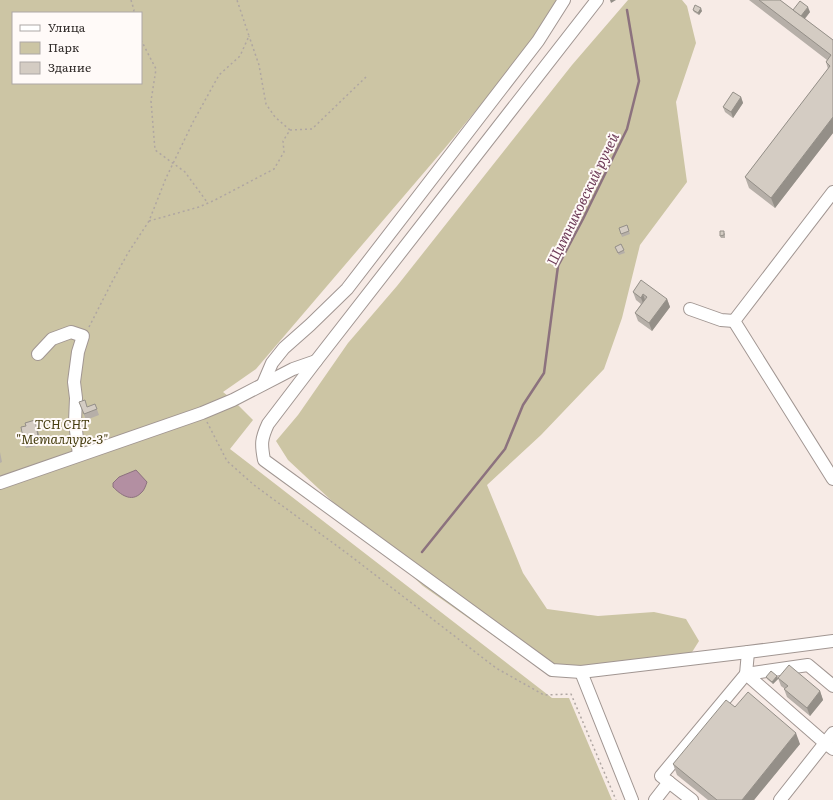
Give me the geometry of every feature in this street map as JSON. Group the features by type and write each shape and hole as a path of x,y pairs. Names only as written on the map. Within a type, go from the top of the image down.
{"street":[{"path":"263,384 272,363 284,348 347,289 538,41 564,0"},
{"path":"597,0 268,424 262,441 264,460 552,670 581,672 833,641"},
{"path":"734,321 833,192"},
{"path":"690,309 721,320 734,321"},
{"path":"734,321 833,479"},
{"path":"38,354 52,338 71,332 83,336 78,352 74,382 76,398 75,422 79,455"},
{"path":"0,483 202,413 233,400 294,369 316,361"},
{"path":"692,800 661,776 746,674 748,652"},
{"path":"746,674 808,665 833,686"},
{"path":"581,672 632,800"},
{"path":"746,674 829,746"},
{"path":"780,800 829,746 833,733"},
{"path":"654,800 669,782"}],"path":[{"path":"131,0 133,12"},
{"path":"237,0 260,65 266,104 275,117 290,130 312,129 366,77"},
{"path":"83,336 128,253 149,221 173,163 193,122 219,75 240,56 249,36"},
{"path":"142,42 156,69 151,101 155,150 185,172 208,203"},
{"path":"149,221 208,203 274,168 284,152 283,141 290,130"},
{"path":"202,413 227,461 254,485 354,559 496,668 544,695 572,694 616,800"}],"green space":[{"name":"ТСН СНТ \"Металлург-3\"","path":"0,0 560,0 525,51 445,148 256,369 223,392 253,420 230,449 552,698 569,698 612,800 0,800"},
{"path":"628,0 682,0 687,6 696,43 676,102 687,182 640,245 622,318 604,369 541,435 487,485 523,573 547,609 598,616 654,612 686,619 699,641 689,657 542,670 423,586 288,460 276,441 298,415 348,343 397,286 572,65"}],"shaded area":[{"path":"136,470 147,482 143,491 137,496 126,496 113,487 113,483 119,477"}],"building":[{"path":"759,0 780,0 833,40 833,117 771,198 745,177 830,66 826,62 831,55"},
{"path":"800,1 808,7 801,16 793,10"},
{"path":"695,5 701,8 698,13 693,10"},
{"path":"733,92 741,97 731,112 723,107"},
{"path":"627,225 629,231 621,234 619,228"},
{"path":"720,231 724,231 724,235 720,236"},
{"path":"621,244 624,250 618,253 615,247"},
{"path":"641,280 667,299 649,323 635,313 647,297 643,294 641,298 633,292"},
{"path":"85,400 87,407 95,404 97,409 84,414 79,402"},
{"path":"35,420 38,436 34,437 35,440 24,443 21,427 26,426 25,423"},
{"path":"789,665 820,691 807,708 784,689 788,686 778,678"},
{"path":"771,671 777,676 772,682 766,677"},
{"path":"748,692 796,733 742,800 717,800 673,764 726,700 735,707"}],"waterway":[{"name":"Щитниковский ручей","path":"422,552 505,449 523,405 544,373 558,266 627,129 639,81 627,10"}]}
